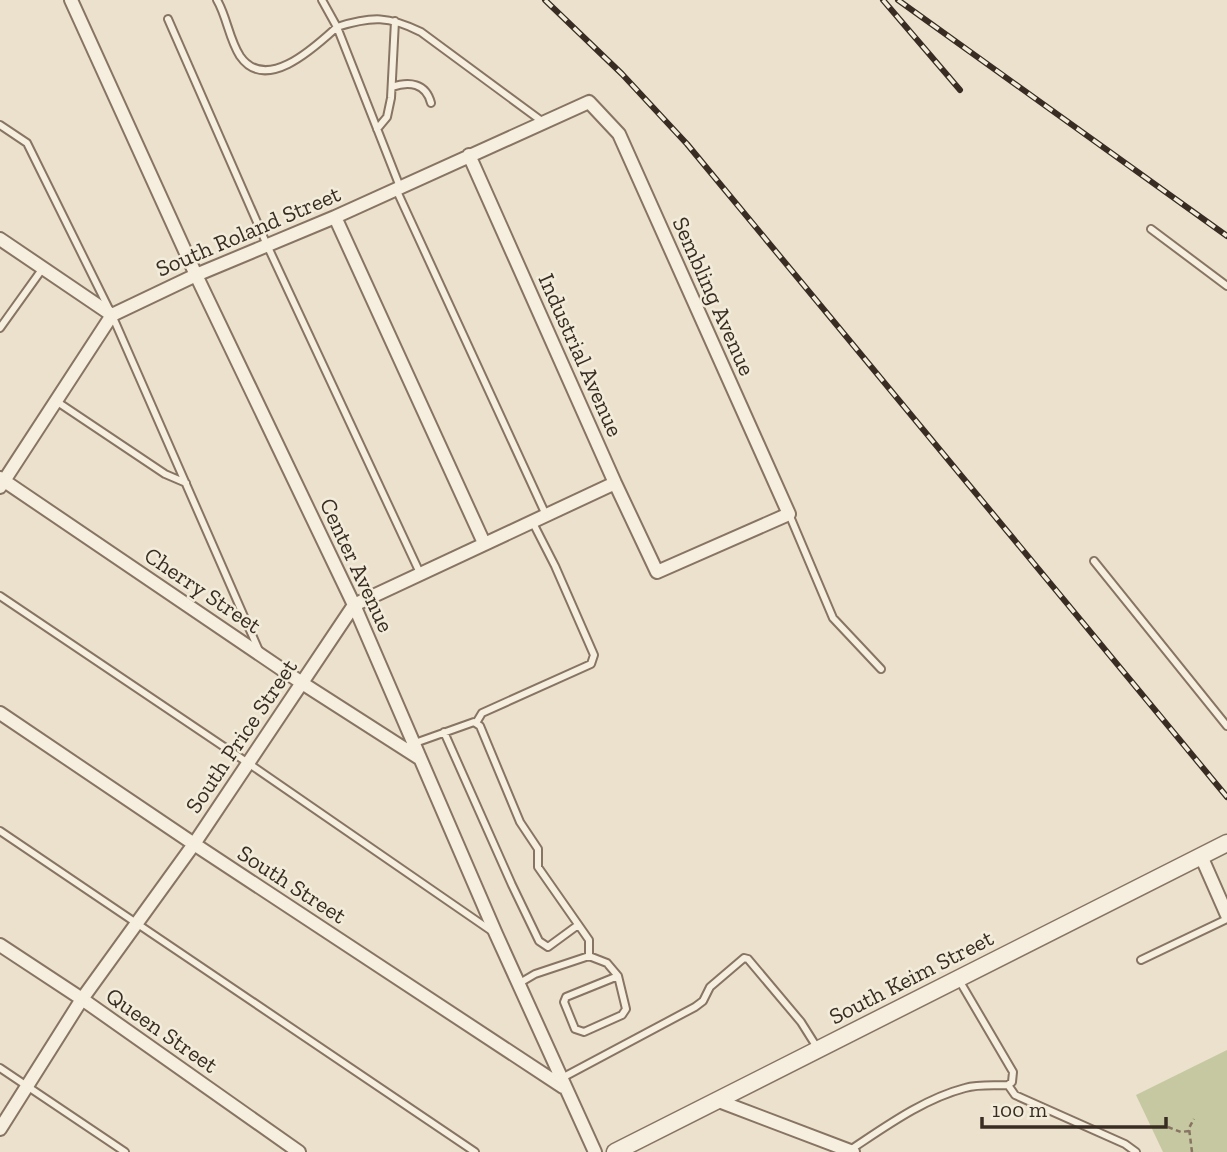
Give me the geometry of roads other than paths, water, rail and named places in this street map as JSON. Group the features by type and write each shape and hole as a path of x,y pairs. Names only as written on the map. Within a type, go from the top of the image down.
{"street":[{"name":"Center Avenue","path":"71,0 196,275 354,604 409,746 419,758 594,1152"},
{"name":"South Roland Street","path":"112,315 196,275 335,217 589,102"},
{"name":"Sembling Avenue","path":"589,102 619,134 789,514"},
{"name":"Industrial Avenue","path":"469,155 657,572 789,514"},
{"path":"335,217 484,543"},
{"path":"0,239 112,315 1,481"},
{"name":"Cherry Street","path":"1,481 302,682 409,746"},
{"path":"354,604 615,483"},
{"name":"South Price Street","path":"0,1129 82,999 194,844 354,604"},
{"name":"South Street","path":"0,713 194,844 562,1083"},
{"name":"South Keim Street","path":"615,1152 1227,843"},
{"path":"1202,856 1227,917"},
{"name":"Queen Street","path":"0,945 82,999 299,1152"},
{"path":"716,1100 851,1151"}],"lane":[{"path":"217,0 239,55 255,68 278,68 297,60 337,27 374,18 395,20 421,32 543,122"},
{"path":"322,0 337,27 398,188 546,515"},
{"path":"168,19 267,245 420,573"},
{"path":"377,129 387,117 392,87 395,20"},
{"path":"392,87 409,82 416,84 427,92 431,103"},
{"path":"0,125 27,143 112,315 261,655"},
{"path":"1151,229 1227,286"},
{"path":"0,328 43,268"},
{"path":"56,401 164,474 186,483"},
{"path":"789,514 834,618 881,669"},
{"path":"409,746 476,723 482,713 591,664 594,655 532,521"},
{"path":"1094,561 1227,726"},
{"path":"0,596 496,934"},
{"path":"476,723 480,726 520,822 538,849 538,867 542,876 589,940 589,956"},
{"path":"444,732 539,941 548,947 578,925"},
{"path":"0,831 475,1152"},
{"path":"1141,960 1227,917"},
{"path":"518,984 535,974 589,956 607,962 618,976 626,1009 622,1015 584,1032 575,1029 564,1002 566,997 618,976"},
{"path":"562,1083 704,1001 710,987 744,958 748,959 801,1022 818,1049"},
{"path":"851,1151 893,1122 945,1095 972,1086 1008,1085 1014,1078 958,978"},
{"path":"0,1069 125,1152"},
{"path":"1008,1085 1015,1095 1125,1144 1136,1152"}],"railway":[{"path":"545,0 622,74 687,144 1227,797"},
{"path":"883,0 960,90"},
{"path":"898,0 1227,236"}]}
